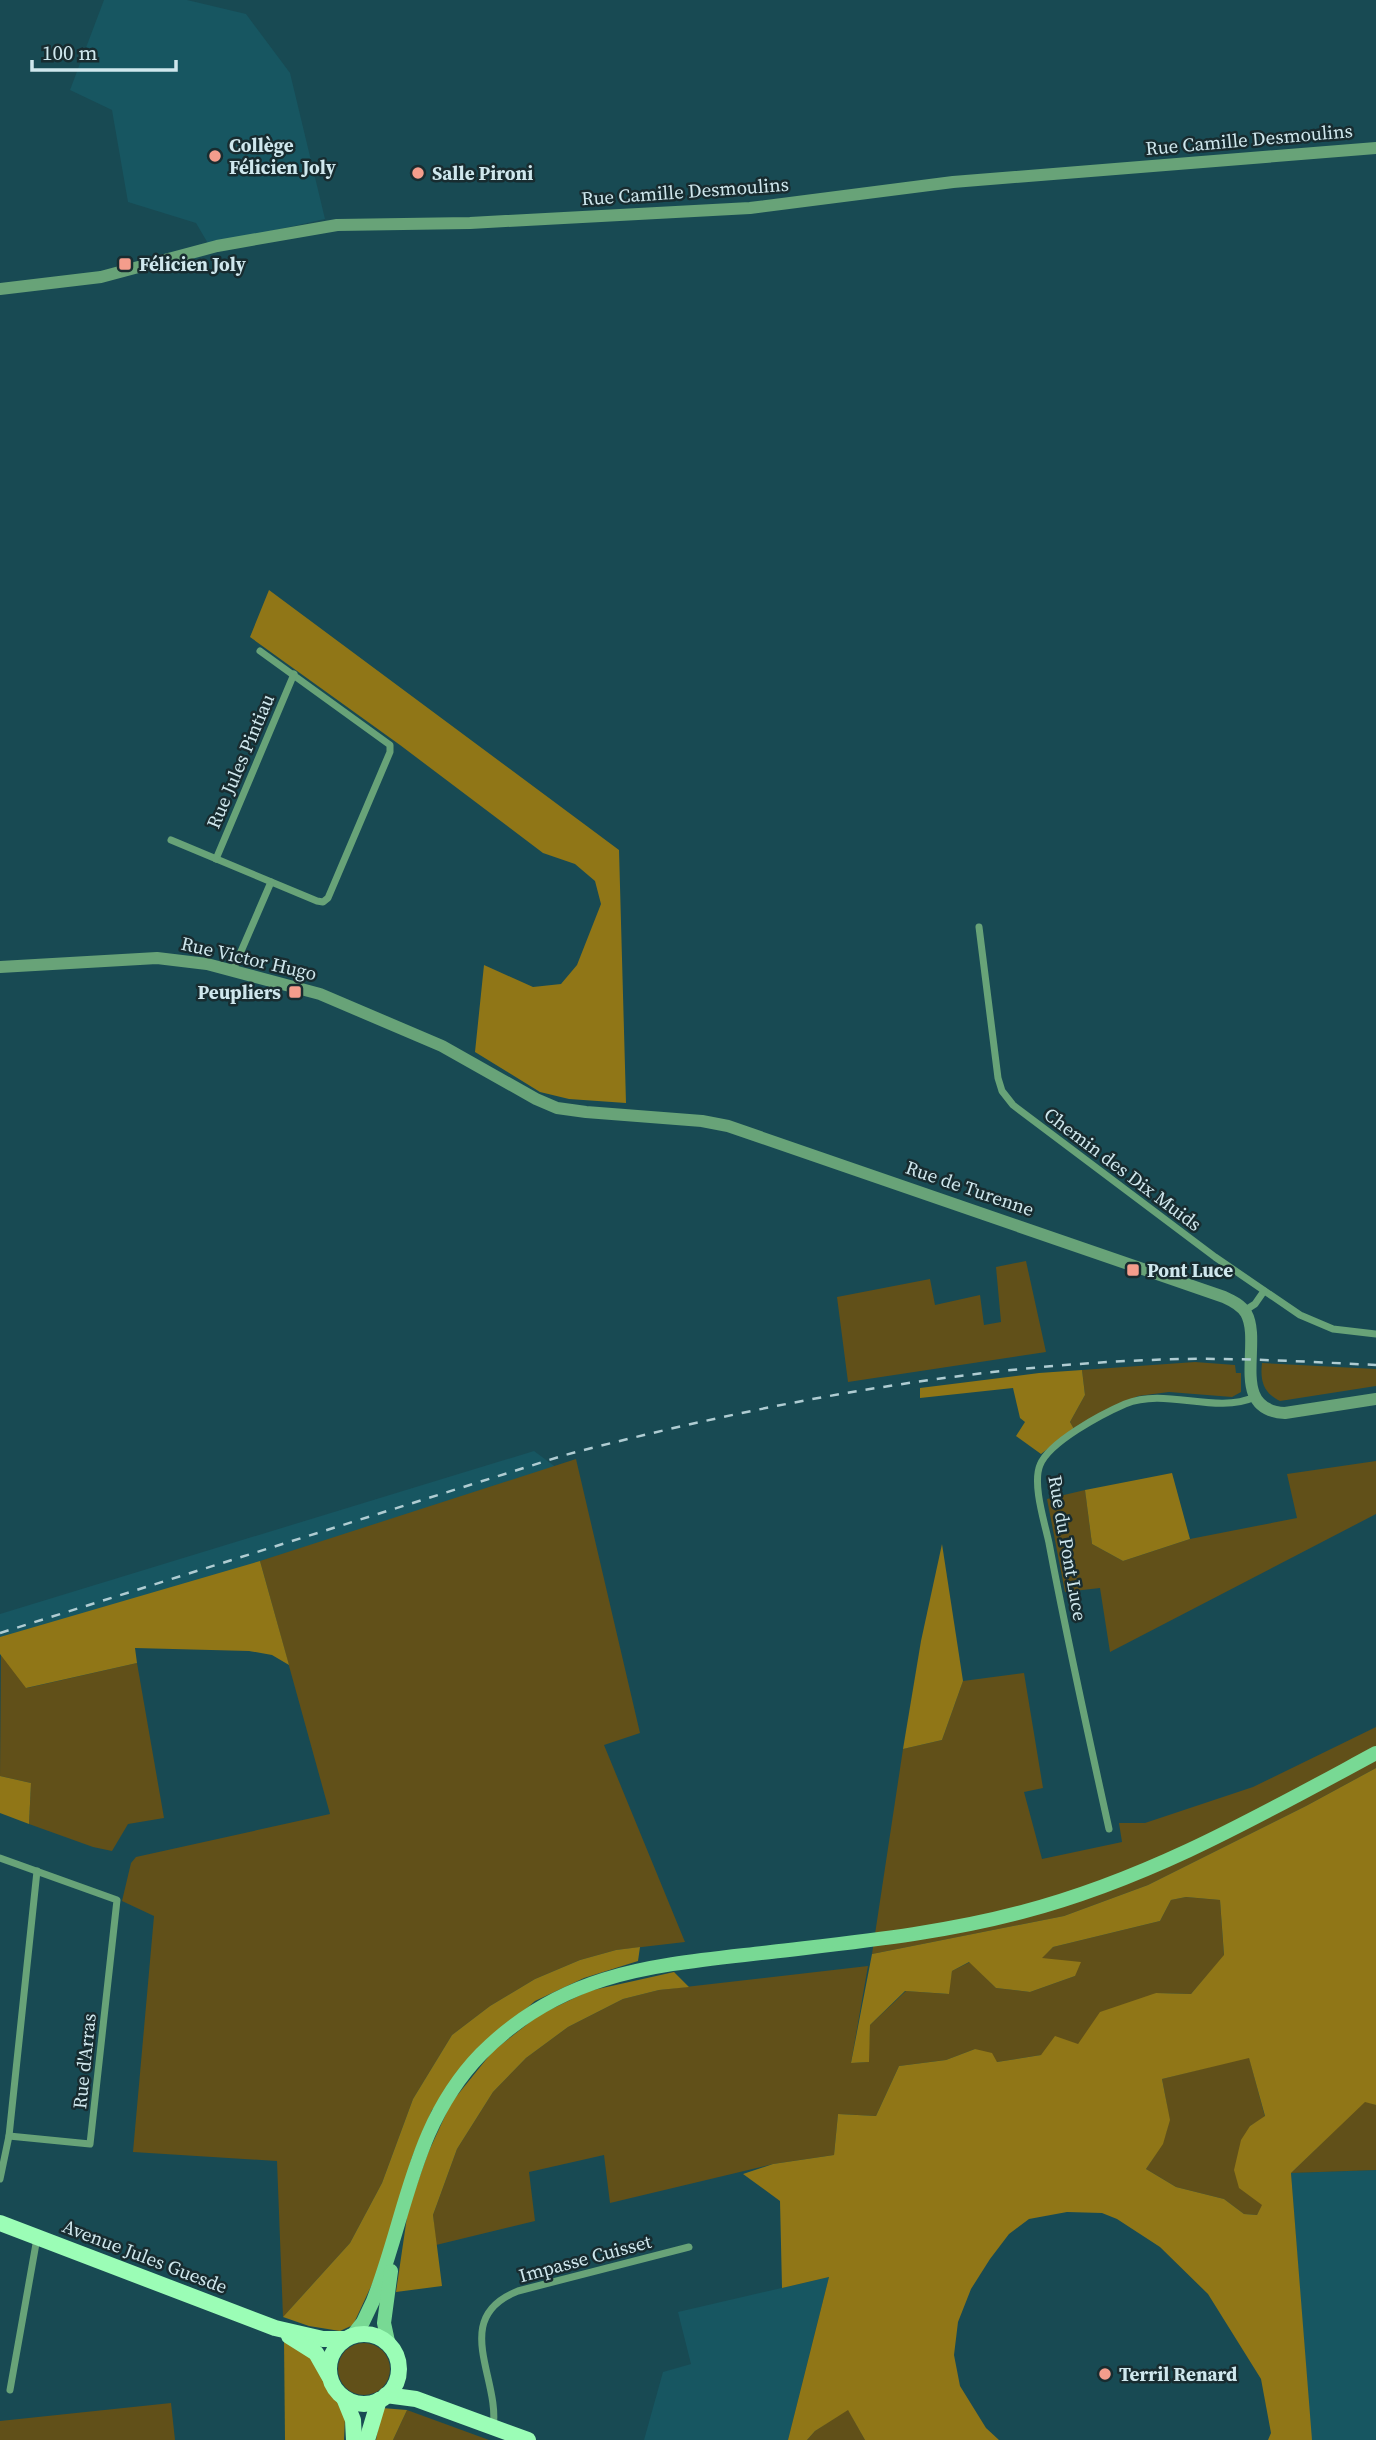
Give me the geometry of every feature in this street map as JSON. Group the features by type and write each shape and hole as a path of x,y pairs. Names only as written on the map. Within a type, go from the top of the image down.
{"main road":[{"path":"349,2338 370,2309 422,2147 450,2093 479,2057 502,2035 521,2019 556,1998 605,1978 650,1967 919,1933 1000,1918 1053,1904 1116,1883 1193,1850 1376,1753"},
{"name":"Avenue Jules Guesde","path":"0,2223 275,2328"},
{"path":"367,2440 383,2398 395,2384 398,2370 385,2329 384,2315 398,2226"},
{"path":"275,2328 315,2337 349,2338"},
{"path":"275,2328 316,2353 335,2388 344,2398 354,2420 354,2440"},
{"path":"330,2376 331,2357 338,2345 349,2338 361,2334 374,2336 390,2346"},
{"path":"398,2370 411,2386 450,2410"},
{"path":"344,2398 361,2403 383,2398 410,2397 528,2440"}],"street":[{"name":"Rue Camille Desmoulins","path":"0,289 101,277 217,246 337,225 470,223 750,208 953,181 1376,148"},
{"path":"171,840 317,901 323,902 328,898 391,748 388,743 260,650"},
{"name":"Rue Jules Pintiau","path":"216,859 294,674"},
{"path":"233,970 271,882"},
{"name":"Chemin des Dix Muids","path":"979,927 998,1078 1009,1101 1121,1188 1264,1291 1318,1325 1376,1334"},
{"name":"Rue Victor Hugo","path":"0,967 157,958 196,962 320,994 422,1037 474,1063"},
{"name":"Rue de Turenne","path":"474,1063 536,1100 564,1110 702,1121 747,1132 1211,1292 1231,1300 1244,1311"},
{"path":"1264,1291 1255,1304 1244,1311 1249,1325 1251,1382 1255,1397 1267,1408 1285,1412 1376,1399"},
{"name":"Rue du Pont Luce","path":"1109,1829 1049,1544 1038,1482 1039,1466 1047,1454 1068,1437 1108,1412 1132,1402 1159,1397 1229,1403 1255,1397"},
{"path":"0,1857 37,1871 9,2136 0,2179"},
{"name":"Rue d'Arras","path":"9,2136 90,2144 117,1900 37,1871"},
{"path":"10,2390 37,2238"},
{"name":"Impasse Cuisset","path":"493,2428 494,2404 481,2342 487,2316 497,2304 518,2291 689,2247"}],"shaded area":[{"name":"Collège Félicien Joly","path":"104,0 187,0 246,14 290,73 325,219 209,245 196,223 128,202 112,110 70,90"},
{"path":"269,590 619,850 626,1103 569,1099 540,1092 475,1052 484,965 533,987 561,984 577,965 601,904 595,881 575,864 543,853 250,637"},
{"path":"1026,1261 1046,1352 848,1382 837,1297 930,1279 935,1305 980,1295 984,1325 1001,1322 996,1267"},
{"path":"1195,1362 1235,1365 1236,1373 1241,1373 1241,1392 1232,1397 1169,1392 1138,1396 1074,1429 1070,1422 1085,1395 1082,1370"},
{"path":"1262,1363 1376,1369 1376,1386 1280,1401 1266,1390"},
{"path":"1082,1370 1085,1395 1070,1422 1074,1429 1041,1454 1016,1436 1025,1422 1020,1418 1013,1388 920,1398 920,1388"},
{"path":"534,1451 557,1468 0,1647 0,1614"},
{"path":"576,1459 640,1733 604,1745 685,1942 616,1950 580,1960 535,1979 490,2006 452,2035 413,2099 382,2183 350,2243 283,2317 277,2161 133,2152 154,1916 122,1901 131,1863 136,1857 330,1814 260,1561"},
{"path":"1376,1461 1376,1514 1110,1652 1100,1588 1065,1592 1047,1499 1085,1490 1092,1544 1123,1561 1190,1539 1297,1518 1287,1474"},
{"path":"1172,1473 1190,1539 1123,1561 1092,1544 1085,1490"},
{"path":"942,1544 963,1681 942,1740 903,1749 921,1641"},
{"path":"260,1561 289,1665 272,1655 249,1651 135,1648 137,1663 26,1688 0,1654 0,1637"},
{"path":"1,1653 27,1688 137,1663 164,1818 128,1824 112,1851 29,1824 31,1783 0,1776"},
{"path":"1024,1673 1043,1788 1024,1792 1042,1859 1122,1842 1119,1823 1145,1823 1253,1787 1376,1727 1376,1768 1148,1885 1064,1916 872,1954 903,1749 942,1740 963,1681"},
{"path":"1376,1768 1376,2105 1365,2102 1291,2173 1312,2440 1268,2440 1271,2433 1261,2379 1208,2294 1160,2247 1117,2219 1102,2213 1067,2212 1029,2219 1009,2234 971,2289 958,2322 954,2355 960,2386 986,2428 999,2440 865,2440 848,2410 815,2431 807,2440 788,2440 829,2277 782,2288 780,2201 743,2174 773,2164 834,2155 838,2114 876,2116 899,2066 946,2060 975,2049 992,2053 997,2062 1041,2055 1055,2036 1078,2044 1100,2012 1156,1993 1191,1994 1224,1955 1220,1900 1186,1897 1171,1900 1160,1921 1053,1947 1042,1958 1081,1962 1075,1976 1030,1992 996,1988 969,1962 952,1971 949,1994 905,1991 870,2025 869,2062 851,2063 872,1954 1064,1916 1148,1885","holes":["1249,2058 1265,2116 1250,2126 1241,2140 1234,2170 1239,2188 1262,2205 1257,2215 1244,2214 1224,2199 1176,2187 1146,2169 1163,2144 1170,2120 1162,2079"]},
{"path":"0,1776 31,1783 29,1824 0,1813"},
{"path":"1186,1897 1220,1900 1224,1956 1191,1994 1156,1993 1078,2044 1041,2055 997,2062 975,2049 946,2060 899,2066 876,2116 838,2114 834,2155 773,2164 610,2203 604,2155 529,2172 535,2221 436,2245 433,2215 457,2149 493,2092 526,2058 568,2027 623,1999 659,1990 868,1966 851,2063 868,2062 870,2025 906,1991 948,1994 952,1971 970,1962 996,1988 1030,1992 1075,1976 1041,1958 1053,1947 1160,1921 1171,1900"},
{"path":"640,1947 638,1961 584,1978 535,2001 493,2037 432,2110 412,2157 380,2267 353,2325 340,2331 309,2326 283,2317 350,2243 382,2183 413,2099 452,2035 490,2006 535,1979 580,1960 616,1950"},
{"path":"674,1972 689,1987 659,1990 623,1999 568,2027 526,2058 493,2092 457,2149 433,2215 442,2286 396,2292 408,2210 428,2153 451,2103 493,2051 539,2015 589,1991"},
{"path":"1249,2057 1265,2117 1250,2126 1240,2188 1263,2205 1257,2215 1244,2214 1224,2199 1176,2187 1146,2169 1161,2145 1168,2126 1162,2079"},
{"path":"1365,2101 1376,2105 1376,2170 1291,2173"},
{"path":"1376,2170 1376,2440 1311,2440 1291,2173"},
{"path":"829,2277 788,2440 644,2440 663,2372 691,2364 678,2312"},
{"path":"284,2339 316,2358 345,2418 344,2440 285,2440"},
{"path":"364,2343 374,2345 382,2351 388,2359 388,2379 382,2387 374,2393 364,2395 354,2393 346,2387 340,2379 338,2369 340,2359 346,2351 354,2345"},
{"path":"171,2403 175,2440 0,2440 0,2421"},
{"path":"382,2408 407,2410 393,2440 376,2440"},
{"path":"848,2409 865,2440 807,2440 815,2431"},
{"path":"407,2410 489,2440 393,2440"}],"railway":[{"path":"0,1633 565,1455 717,1418 793,1403 947,1378 1102,1362 1205,1359 1376,1365"}],"place":[{"name":"Collège Félicien Joly","path":"215,156"},
{"name":"Salle Pironi","path":"418,173"},
{"name":"Félicien Joly","path":"125,264"},
{"name":"Peupliers","path":"295,992"},
{"name":"Pont Luce","path":"1133,1270"},
{"name":"Terril Renard","path":"1105,2374"}]}
